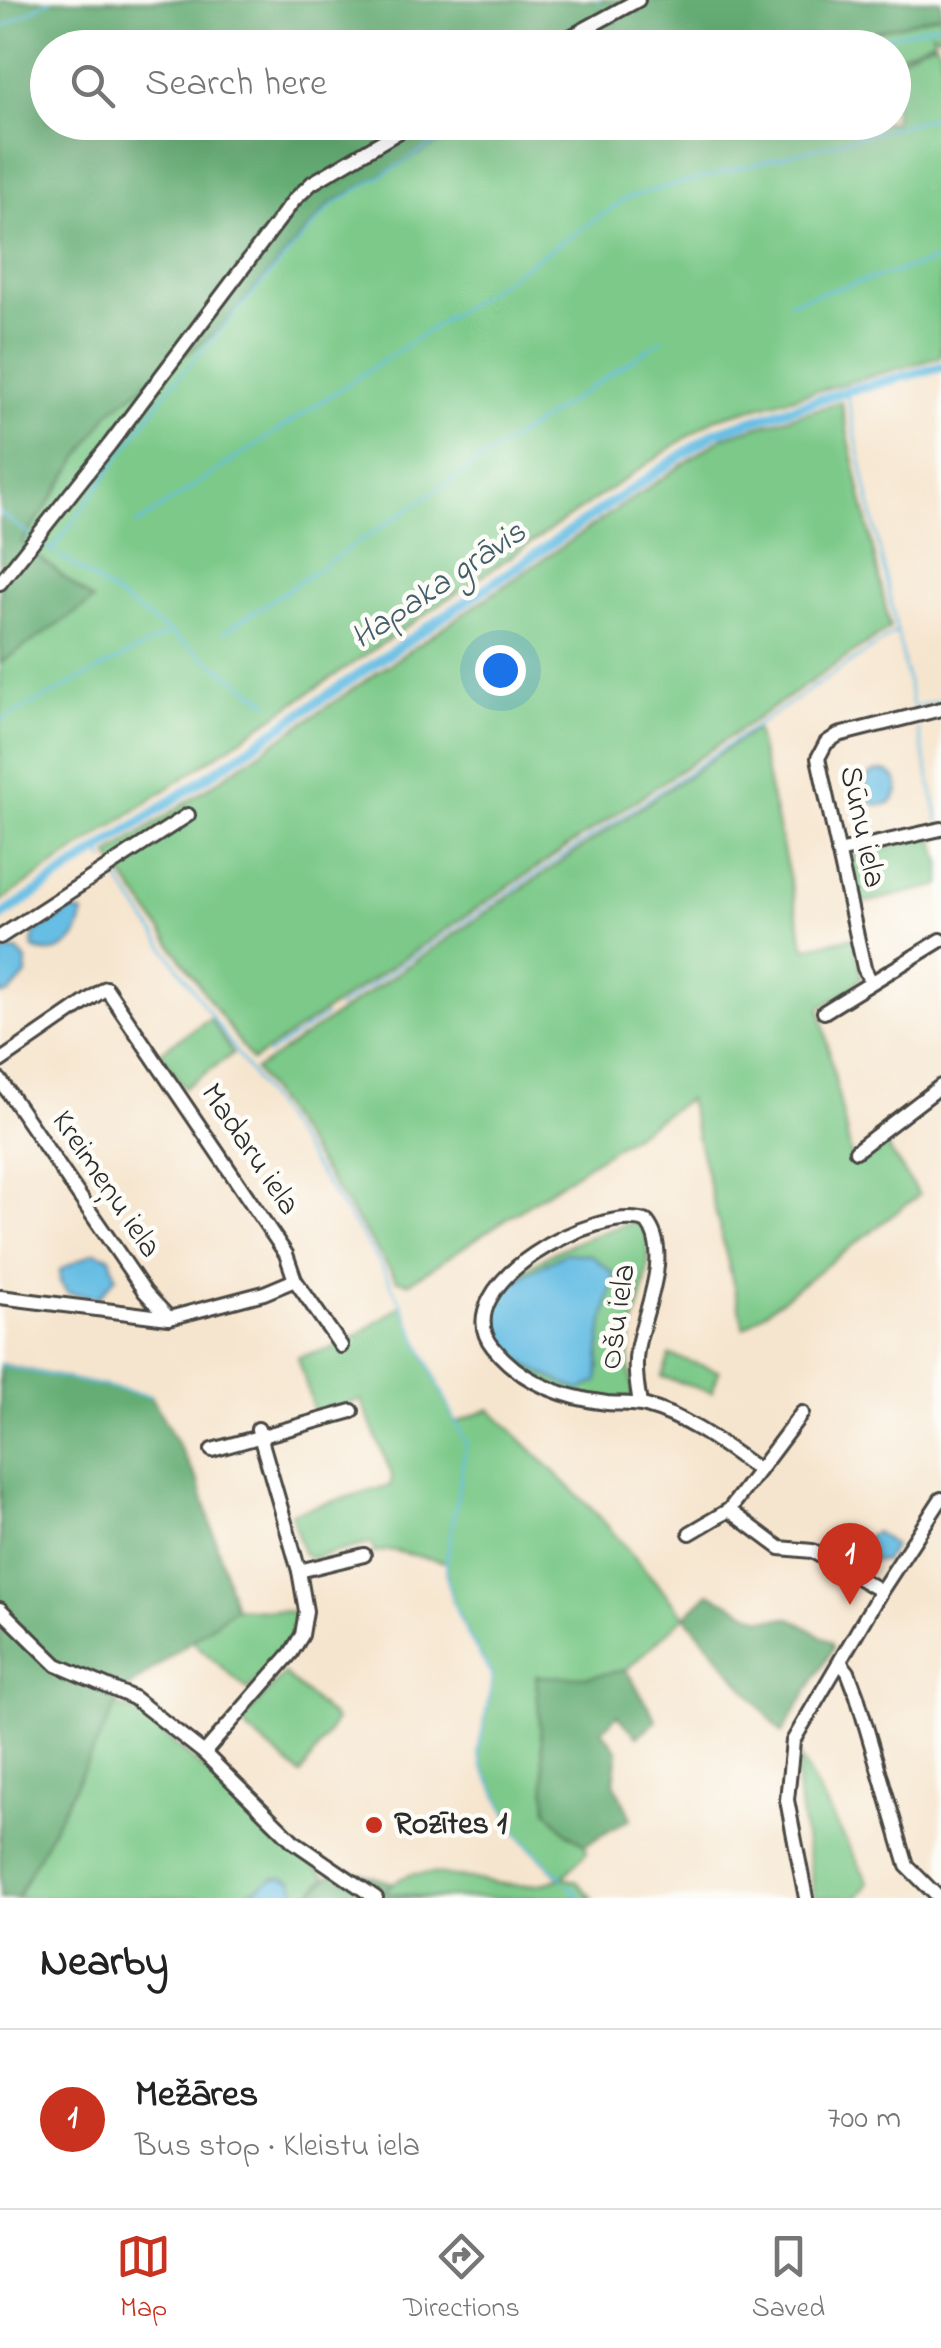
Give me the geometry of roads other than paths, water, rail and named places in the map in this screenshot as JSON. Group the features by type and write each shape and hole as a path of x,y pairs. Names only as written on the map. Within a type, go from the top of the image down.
{"street":[{"path":"583,30 638,0"},
{"path":"0,583 294,200 312,182 384,140"},
{"name":"Sūnu iela","path":"872,982 864,968 818,766 823,748 838,735 941,710"},
{"path":"0,937 188,815"},
{"path":"838,852 941,829"},
{"path":"824,1012 941,940"},
{"name":"Madaru iela","path":"0,1060 106,988 286,1254 295,1280 340,1346"},
{"name":"Kreimeņu iela","path":"0,1080 146,1292 169,1318"},
{"path":"856,1152 941,1086"},
{"name":"Ošu iela","path":"640,1404 636,1357 656,1268 656,1237 647,1222 626,1216 564,1238 536,1253 497,1286 487,1299 482,1321 486,1336 494,1350 541,1385 575,1398 640,1404 688,1422 759,1470"},
{"path":"0,1298 169,1318 264,1293 295,1280"},
{"path":"132,1314 146,1292"},
{"path":"212,1450 260,1433 352,1411"},
{"path":"690,1533 730,1510 802,1414"},
{"path":"204,1753 292,1653 302,1635 306,1611 298,1571 260,1433"},
{"path":"806,1898 787,1800 793,1741 881,1591 941,1499"},
{"path":"730,1510 780,1548 812,1551 881,1591"},
{"path":"298,1571 364,1555"},
{"path":"0,1608 56,1665 134,1698 204,1753 293,1840 376,1898"},
{"path":"840,1662 857,1696 907,1866 939,1898"}],"water":[{"path":"881,771 893,776 898,788 893,800 881,805 869,800 864,788 869,776"},
{"path":"72,910 83,913 78,932 68,945 52,952 33,949 34,933"},
{"path":"9,950 19,952 26,961 26,975 10,993 0,995 0,955"},
{"path":"94,1252 110,1257 116,1277 99,1297 68,1293 60,1282 60,1270"},
{"path":"566,1253 591,1255 614,1274 601,1335 598,1381 580,1390 526,1364 504,1344 493,1318 496,1302 504,1290"},
{"path":"875,1532 894,1545 885,1561 868,1560 867,1536"},
{"path":"273,1878 292,1880 296,1891 293,1898 242,1898"}],"waterway":[{"path":"0,29 50,0"},
{"path":"911,31 941,23"},
{"path":"911,123 941,115"},
{"path":"52,551 172,384 332,205 441,140"},
{"path":"137,524 629,197 846,140"},
{"path":"789,302 941,259"},
{"path":"224,632 663,339"},
{"name":"Hapaka grāvis","path":"0,917 716,432 846,391 941,367"},
{"path":"846,391 913,707 941,700"},
{"path":"0,513 31,536"},
{"path":"43,544 269,703"},
{"path":"337,1008 897,631"},
{"path":"0,721 168,634"},
{"path":"918,729 939,821"},
{"path":"99,851 105,860"},
{"path":"114,873 380,1263 466,1444 446,1562 455,1606 491,1674 478,1753 518,1835 562,1878"},
{"path":"267,1055 325,1016"},
{"path":"0,1365 151,1396"},
{"path":"568,1885 582,1898"}],"place":[{"name":"Mežāres","path":"850,1605"},
{"name":"Rozītes 1","path":"374,1825"}]}
